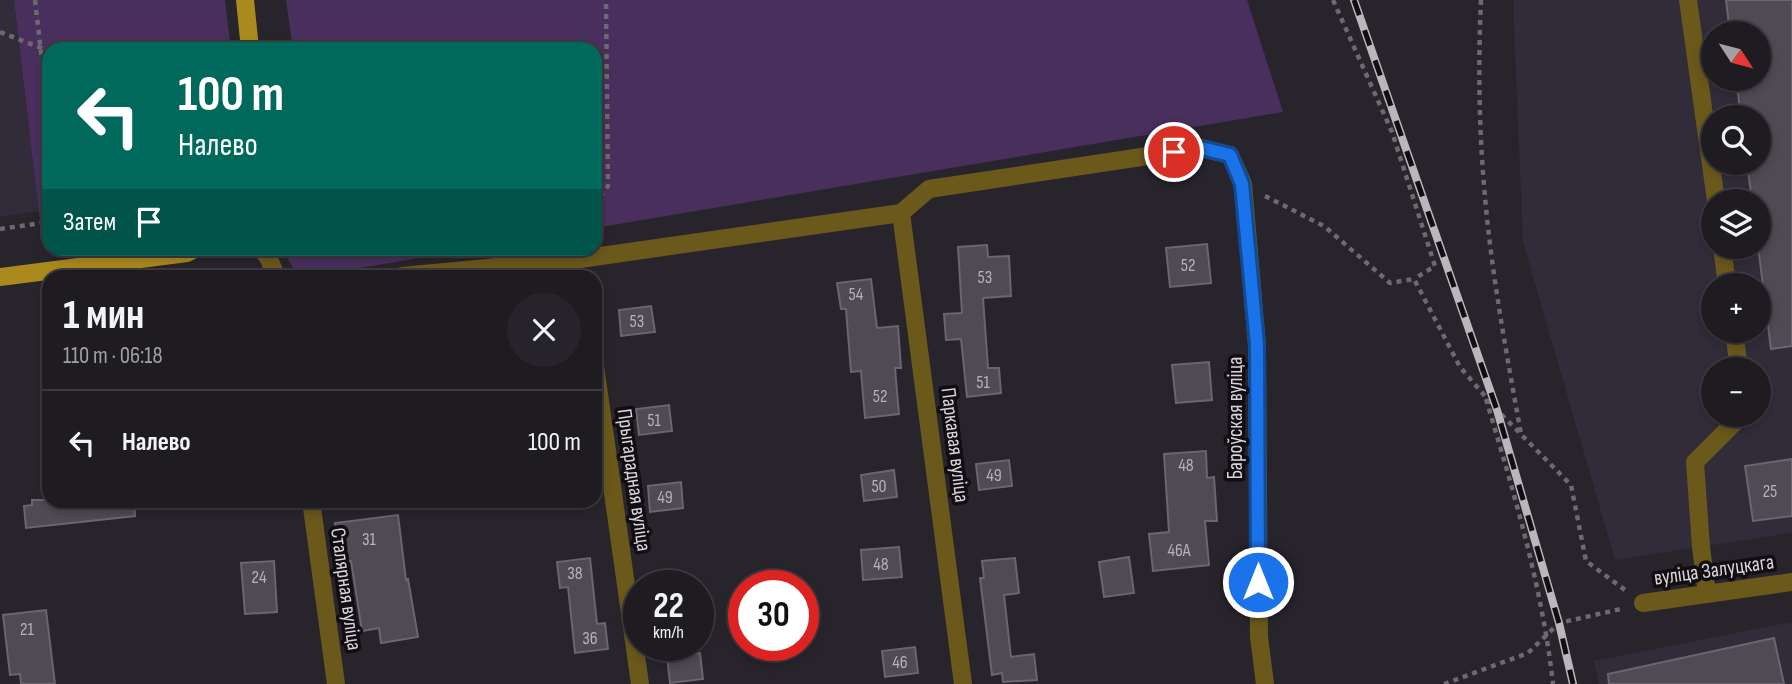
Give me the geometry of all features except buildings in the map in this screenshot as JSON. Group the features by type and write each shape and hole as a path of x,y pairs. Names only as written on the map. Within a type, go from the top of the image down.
{"main road":[{"path":"244,0 249,42"},
{"path":"55,270 164,256"},
{"path":"0,277 42,272"}],"street":[{"path":"1688,0 1714,189"},
{"name":"Бароўская вуліца","path":"901,213 929,189 1201,148 1230,155 1242,184 1257,345 1259,638 1265,684"},
{"path":"536,270 581,268 901,213"},
{"name":"Паркавая вуліца","path":"901,213 963,684"},
{"name":"Прыгарадная вуліца","path":"602,415 640,684"},
{"path":"1707,594 1695,462 1730,427"},
{"name":"Сталярная вуліца","path":"312,508 336,684"},
{"name":"вуліца Залуцкага","path":"1643,603 1792,582"}],"path":[{"path":"35,0 42,64"},
{"path":"602,195 608,186 606,0"},
{"path":"1242,184 1324,226 1390,283 1414,279 1435,266 1392,132 1333,0"},
{"path":"1481,0 1479,59 1485,198 1503,334 1521,435"},
{"path":"0,33 40,48"},
{"path":"0,229 42,223"},
{"path":"1414,279 1460,367 1521,435 1571,485 1586,561 1643,603"},
{"path":"1485,395 1525,529 1547,634 1553,684"},
{"path":"1444,684 1528,653 1559,624 1643,603"}],"shaded area":[{"path":"0,0 14,0 39,211 0,217"},
{"path":"14,0 225,0 230,42 42,42 42,238"},
{"path":"286,0 1247,0 1283,112 602,227 602,42 292,42"},
{"path":"1513,0 1792,0 1792,533 1615,560 1523,242"},
{"path":"288,256 431,256 348,270 302,270 293,268"},
{"path":"1792,622 1792,684 1599,684 1594,661"}],"railway":[{"path":"1354,0 1497,410 1559,623 1573,684"}],"route":[{"path":"1174,152 1201,148 1230,155 1242,184 1257,345 1258,582"}]}
